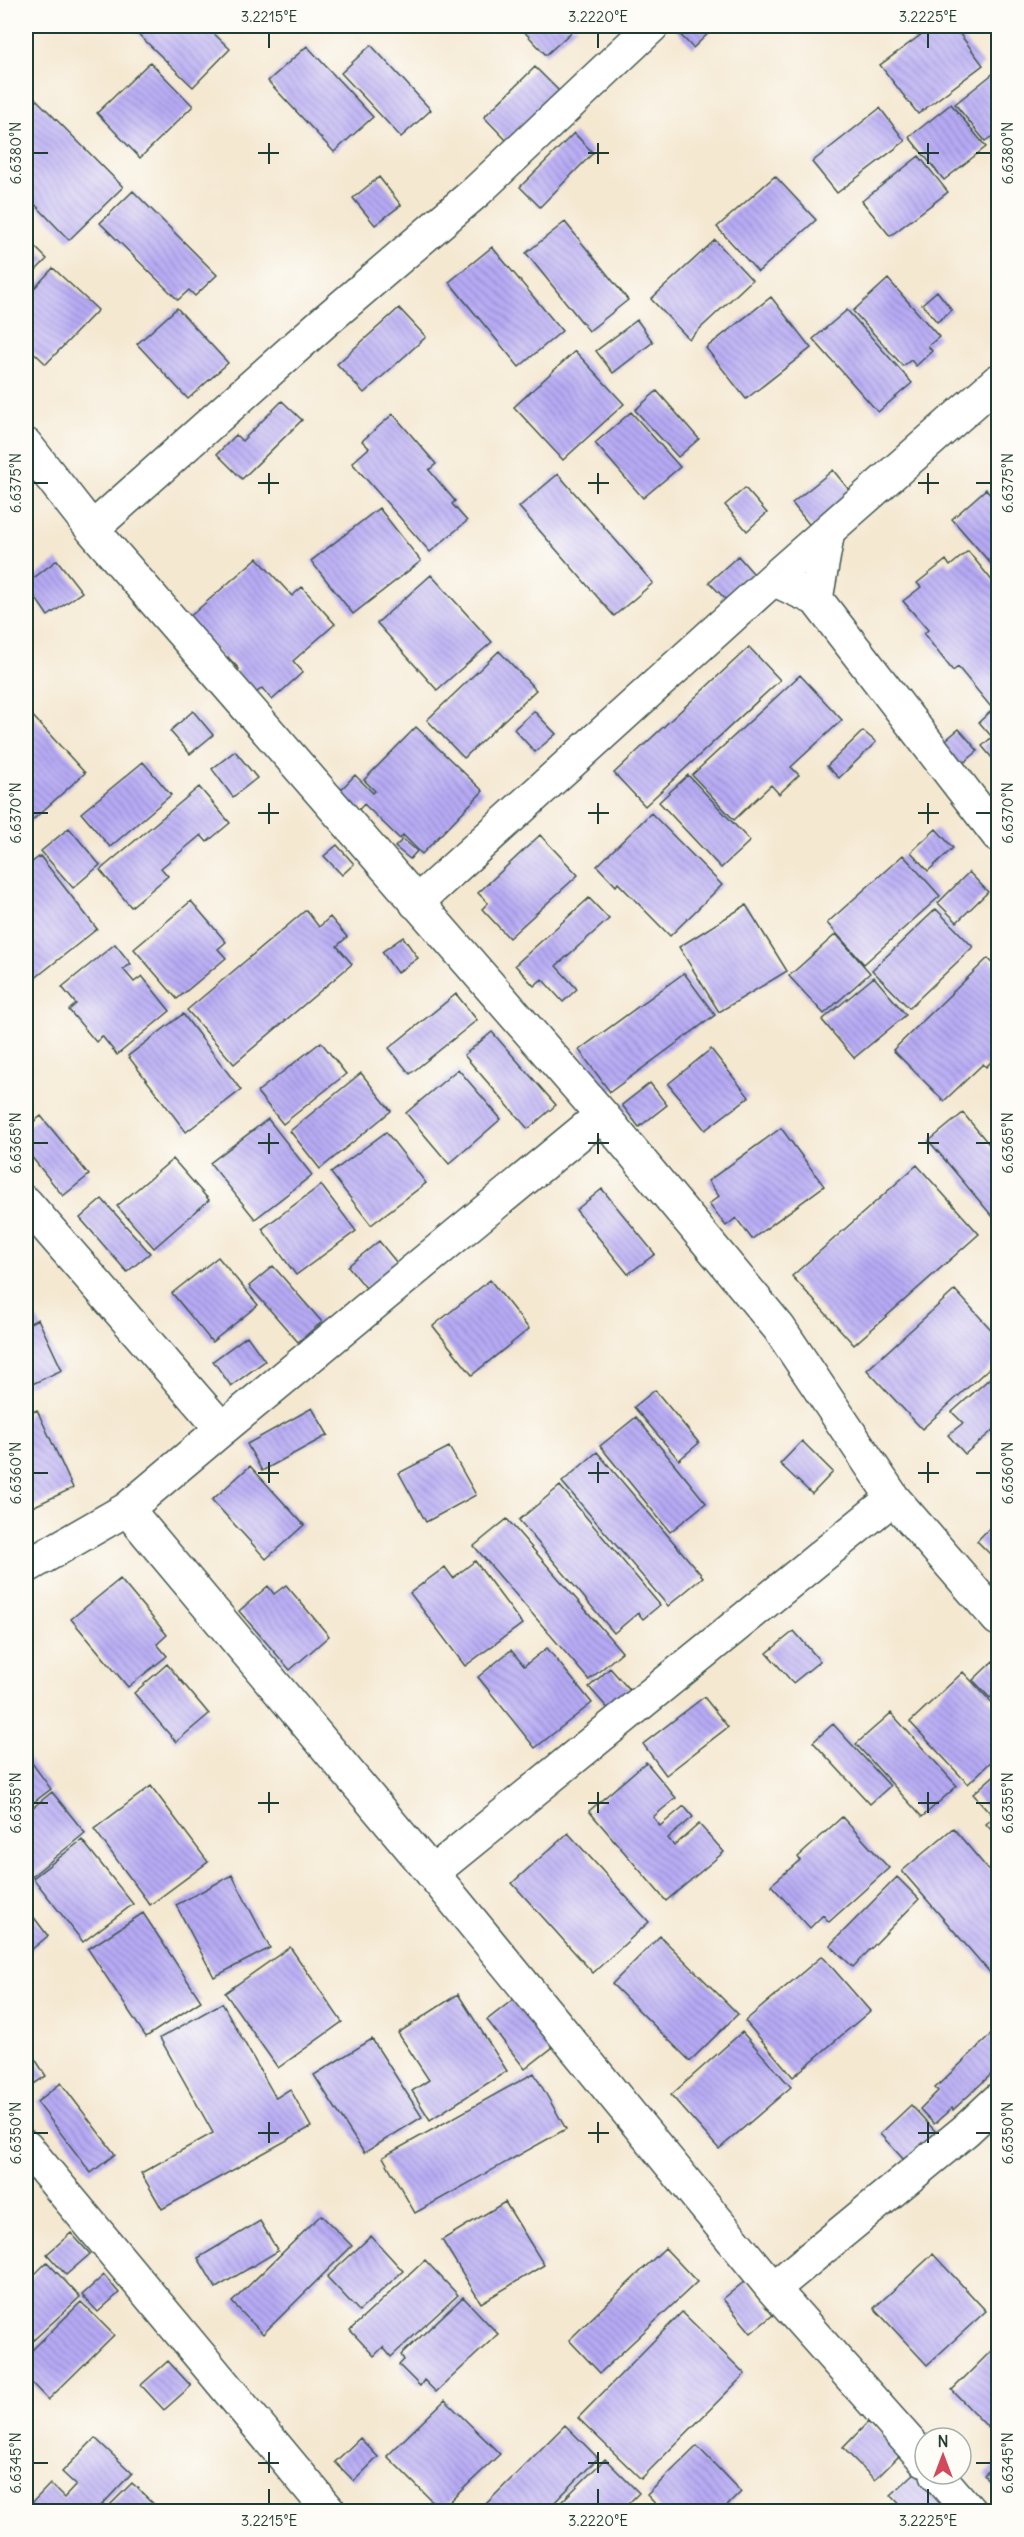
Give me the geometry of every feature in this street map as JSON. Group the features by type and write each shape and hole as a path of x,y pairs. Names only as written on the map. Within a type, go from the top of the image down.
{"street":[{"path":"92,529 324,322 477,191 652,26"},
{"path":"416,903 773,579 999,381"},
{"path":"26,445 92,529 602,1115 779,1328 893,1498 999,1619"},
{"path":"816,598 828,531"},
{"path":"773,579 816,598 999,835"},
{"path":"26,1567 127,1509 602,1115"},
{"path":"26,1203 222,1429"},
{"path":"432,1873 893,1498"},
{"path":"127,1509 432,1873 773,2289 913,2446"},
{"path":"773,2289 966,2130 999,2100"},
{"path":"26,2147 330,2511"},
{"path":"948,2486 970,2511"}],"building":[{"path":"134,26 206,26 230,49 193,87 132,28"},
{"path":"519,26 578,26 546,55"},
{"path":"676,26 716,26 693,48 674,28"},
{"path":"933,26 954,26 983,65 918,114 880,65"},
{"path":"371,45 431,110 401,137 341,73"},
{"path":"307,46 373,117 334,152 268,81"},
{"path":"150,62 193,106 140,158 97,113"},
{"path":"535,67 559,91 507,141 484,117"},
{"path":"995,72 998,76 998,146 991,137 985,141 955,104"},
{"path":"26,89 123,187 69,240 26,195"},
{"path":"951,104 986,147 944,180 909,137"},
{"path":"880,108 905,141 837,193 812,162"},
{"path":"574,133 593,153 540,207 520,187"},
{"path":"919,156 948,192 890,236 862,201"},
{"path":"775,176 816,220 758,272 717,227"},
{"path":"379,177 401,205 375,225 353,198"},
{"path":"133,191 217,275 195,296 189,290 178,300 100,223"},
{"path":"565,222 628,300 589,331 526,253"},
{"path":"26,238 47,259 26,280"},
{"path":"715,240 752,280 689,339 651,299"},
{"path":"492,247 562,331 519,367 449,282"},
{"path":"53,268 98,310 46,364 26,345 26,297"},
{"path":"888,279 939,337 928,346 932,351 916,366 911,360 903,366 853,311"},
{"path":"937,291 952,310 937,322 922,304"},
{"path":"771,297 811,348 746,399 706,348"},
{"path":"177,308 228,363 188,399 137,344"},
{"path":"399,308 426,337 364,393 337,364"},
{"path":"847,310 912,383 878,412 813,339"},
{"path":"637,320 653,342 613,373 596,351"},
{"path":"575,351 624,404 563,460 514,407"},
{"path":"657,391 699,439 678,457 635,410"},
{"path":"282,401 302,420 242,479 217,454 236,435 242,441"},
{"path":"631,412 680,467 643,498 595,443"},
{"path":"393,414 436,464 429,470 455,501 452,504 467,521 430,552 352,463 369,448 362,441"},
{"path":"833,470 853,495 812,528 792,503"},
{"path":"558,474 653,583 614,616 519,507"},
{"path":"745,488 767,513 747,531 725,505"},
{"path":"986,489 998,503 998,572 952,519"},
{"path":"379,508 421,561 353,614 311,561"},
{"path":"968,551 998,588 998,701 991,707 958,667 953,671 924,634 928,630 903,601 921,587 917,583 946,560 950,566"},
{"path":"738,556 760,581 732,606 709,582"},
{"path":"257,558 292,596 302,587 335,624 293,661 303,672 272,700 262,688 255,694 235,672 239,669 228,657 224,660 187,619"},
{"path":"57,560 82,592 48,616 26,584"},
{"path":"431,575 492,642 437,690 377,623"},
{"path":"749,647 780,680 645,806 614,773"},
{"path":"499,651 536,690 464,758 427,720"},
{"path":"800,675 842,720 791,767 799,775 779,794 771,785 734,820 692,775"},
{"path":"998,705 998,765 982,746 992,737 979,722"},
{"path":"193,711 213,735 190,754 170,731"},
{"path":"534,711 556,734 535,752 514,729"},
{"path":"29,712 85,773 27,825 26,715"},
{"path":"416,727 483,791 422,854 403,835 400,839 364,804 351,818 332,799 355,775 373,793 375,791 364,780"},
{"path":"959,729 978,751 955,770 936,748"},
{"path":"863,731 876,742 839,778 827,766"},
{"path":"235,751 257,778 233,797 212,769"},
{"path":"143,762 171,795 110,847 81,813"},
{"path":"688,775 750,841 721,868 659,802"},
{"path":"199,787 230,823 207,842 201,835 161,868 168,876 131,907 100,870"},
{"path":"651,813 722,885 670,936 618,883 616,886 597,866"},
{"path":"69,828 100,865 73,888 41,851"},
{"path":"936,829 953,848 928,871 911,852"},
{"path":"540,835 578,875 509,938 482,909 488,903 478,893"},
{"path":"403,839 417,851 410,859 395,847"},
{"path":"337,845 354,864 342,875 324,856"},
{"path":"903,855 940,896 864,964 827,923"},
{"path":"40,856 97,929 34,979 26,969 26,867"},
{"path":"969,872 988,892 957,922 938,903"},
{"path":"589,898 609,919 556,966 577,989 563,1002 542,979 534,986 515,965"},
{"path":"191,901 226,942 218,949 226,958 177,999 134,949"},
{"path":"746,905 787,971 719,1012 679,947"},
{"path":"936,909 973,947 909,1008 872,970"},
{"path":"306,910 319,927 330,917 347,937 337,946 352,964 234,1064 187,1010"},
{"path":"836,934 870,973 824,1014 789,976"},
{"path":"403,937 418,958 397,973 382,952"},
{"path":"115,944 131,964 123,969 134,982 142,976 170,1011 117,1055 102,1036 96,1042 69,1010 76,1004 62,987"},
{"path":"988,958 998,969 998,1055 986,1067 983,1064 944,1101 893,1050"},
{"path":"684,973 715,1015 610,1092 579,1050"},
{"path":"874,977 906,1015 854,1058 822,1020"},
{"path":"456,994 477,1020 410,1074 389,1048"},
{"path":"183,1014 241,1090 186,1132 128,1056"},
{"path":"492,1032 556,1105 528,1129 464,1055"},
{"path":"321,1042 346,1074 283,1124 257,1092"},
{"path":"711,1049 749,1097 705,1130 668,1084"},
{"path":"458,1069 501,1119 449,1164 406,1113"},
{"path":"361,1073 391,1111 320,1169 290,1131"},
{"path":"650,1083 667,1105 639,1127 622,1105"},
{"path":"963,1113 998,1155 998,1223 929,1141"},
{"path":"41,1116 89,1175 63,1196 26,1150 26,1128"},
{"path":"268,1119 312,1175 255,1219 210,1163"},
{"path":"781,1128 824,1186 752,1239 736,1218 726,1226 709,1204 719,1196 708,1181"},
{"path":"386,1132 426,1183 371,1225 331,1173"},
{"path":"173,1159 209,1200 154,1248 117,1206"},
{"path":"917,1165 979,1234 854,1345 792,1276"},
{"path":"321,1185 356,1231 296,1275 262,1229"},
{"path":"602,1189 655,1254 628,1274 576,1210"},
{"path":"102,1199 150,1253 127,1272 80,1218"},
{"path":"379,1241 397,1263 366,1288 348,1266"},
{"path":"218,1257 258,1305 212,1342 172,1293"},
{"path":"273,1266 322,1322 298,1342 249,1286"},
{"path":"490,1280 529,1329 472,1375 433,1326"},
{"path":"955,1290 998,1337 998,1360 922,1429 867,1370"},
{"path":"38,1319 62,1370 26,1387 26,1325"},
{"path":"247,1336 265,1361 231,1386 213,1361"},
{"path":"998,1371 998,1426 965,1454 948,1435 963,1423 952,1412"},
{"path":"655,1390 699,1443 679,1460 634,1407"},
{"path":"312,1408 328,1435 262,1471 247,1444"},
{"path":"37,1410 73,1488 26,1510 26,1415"},
{"path":"636,1417 706,1503 670,1532 600,1446"},
{"path":"802,1441 833,1472 812,1494 780,1464"},
{"path":"449,1447 476,1495 426,1522 399,1473"},
{"path":"597,1452 703,1577 668,1606 562,1482"},
{"path":"250,1466 304,1525 266,1559 212,1500"},
{"path":"560,1486 660,1605 643,1619 638,1613 614,1633 519,1520"},
{"path":"507,1519 622,1652 589,1680 474,1546"},
{"path":"998,1519 998,1562 977,1541"},
{"path":"475,1561 522,1624 465,1666 410,1593 445,1567 453,1578"},
{"path":"120,1579 167,1635 157,1644 167,1656 128,1687 71,1619"},
{"path":"286,1585 329,1636 290,1670 239,1611 268,1586 274,1594"},
{"path":"794,1631 820,1661 793,1683 767,1653"},
{"path":"547,1648 592,1703 535,1748 478,1677 511,1650 524,1666"},
{"path":"993,1661 998,1667 998,1690 990,1698 973,1680"},
{"path":"167,1664 209,1714 176,1742 134,1693"},
{"path":"610,1668 633,1694 612,1713 589,1687"},
{"path":"963,1672 998,1709 998,1755 968,1784 910,1722"},
{"path":"704,1697 728,1727 666,1775 643,1744"},
{"path":"891,1713 957,1786 922,1817 856,1744"},
{"path":"833,1724 890,1786 870,1804 813,1742"},
{"path":"26,1755 51,1789 26,1808"},
{"path":"646,1762 676,1798 653,1817 660,1826 684,1806 693,1817 668,1838 674,1846 699,1824 724,1852 666,1901 589,1811"},
{"path":"998,1772 998,1838 986,1824 994,1817 973,1794"},
{"path":"151,1786 208,1862 150,1905 94,1829"},
{"path":"52,1792 85,1833 26,1881 26,1813"},
{"path":"842,1817 889,1868 829,1922 823,1915 810,1928 771,1885 800,1860 798,1857"},
{"path":"953,1828 998,1881 998,1982 902,1871"},
{"path":"568,1833 649,1922 593,1973 512,1883"},
{"path":"82,1840 133,1904 83,1942 33,1878"},
{"path":"232,1875 270,1948 214,1977 176,1905"},
{"path":"897,1877 919,1899 853,1967 830,1945"},
{"path":"26,1907 48,1936 26,1954"},
{"path":"143,1913 201,2001 146,2037 88,1949"},
{"path":"660,1936 738,2014 690,2061 612,1984"},
{"path":"290,1947 342,2022 278,2068 225,1993"},
{"path":"822,1956 870,2011 793,2077 745,2021"},
{"path":"458,1994 507,2071 430,2120 412,2091 429,2080 398,2033"},
{"path":"515,1998 553,2047 525,2069 487,2020"},
{"path":"222,2003 276,2098 290,2089 311,2127 162,2209 141,2173 213,2133 160,2038"},
{"path":"998,2028 998,2068 953,2110 952,2108 934,2124 920,2109 938,2091 935,2088"},
{"path":"742,2032 791,2087 719,2149 671,2095"},
{"path":"372,2039 422,2117 364,2153 314,2075"},
{"path":"26,2045 46,2076 26,2089"},
{"path":"534,2073 566,2129 415,2213 383,2157"},
{"path":"61,2083 115,2154 91,2173 37,2102"},
{"path":"911,2105 936,2132 905,2161 880,2134"},
{"path":"505,2202 544,2265 481,2303 442,2240"},
{"path":"321,2215 352,2246 263,2334 232,2302"},
{"path":"260,2221 278,2251 216,2288 198,2258"},
{"path":"71,2233 90,2254 66,2275 47,2254"},
{"path":"371,2236 403,2271 359,2311 327,2277"},
{"path":"665,2248 697,2282 600,2373 569,2340"},
{"path":"933,2254 986,2311 927,2365 874,2308"},
{"path":"425,2260 458,2295 391,2357 383,2347 374,2356 350,2330"},
{"path":"47,2262 80,2297 26,2347 26,2283"},
{"path":"104,2275 119,2293 98,2312 82,2295"},
{"path":"745,2281 773,2315 751,2333 723,2299"},
{"path":"463,2297 498,2334 436,2392 424,2380 420,2386 399,2365 404,2360 401,2355"},
{"path":"81,2302 114,2335 48,2400 26,2377 26,2356"},
{"path":"682,2312 745,2374 641,2479 578,2418"},
{"path":"998,2344 998,2438 952,2390"},
{"path":"168,2361 191,2386 164,2410 141,2385"},
{"path":"445,2400 500,2454 441,2510 387,2456"},
{"path":"868,2422 901,2454 875,2480 843,2448"},
{"path":"565,2425 598,2458 545,2512 478,2512"},
{"path":"95,2438 132,2473 95,2512 28,2512 26,2509 50,2484 64,2498 76,2485 62,2472"},
{"path":"360,2438 378,2457 354,2481 335,2462"},
{"path":"697,2446 741,2492 721,2512 663,2512 647,2495"},
{"path":"605,2459 639,2493 620,2512 560,2512 556,2507"},
{"path":"998,2462 998,2491 984,2475"},
{"path":"913,2475 913,2486 929,2486 945,2503 936,2512 907,2512 891,2495"},
{"path":"132,2483 162,2512 103,2512"}]}
